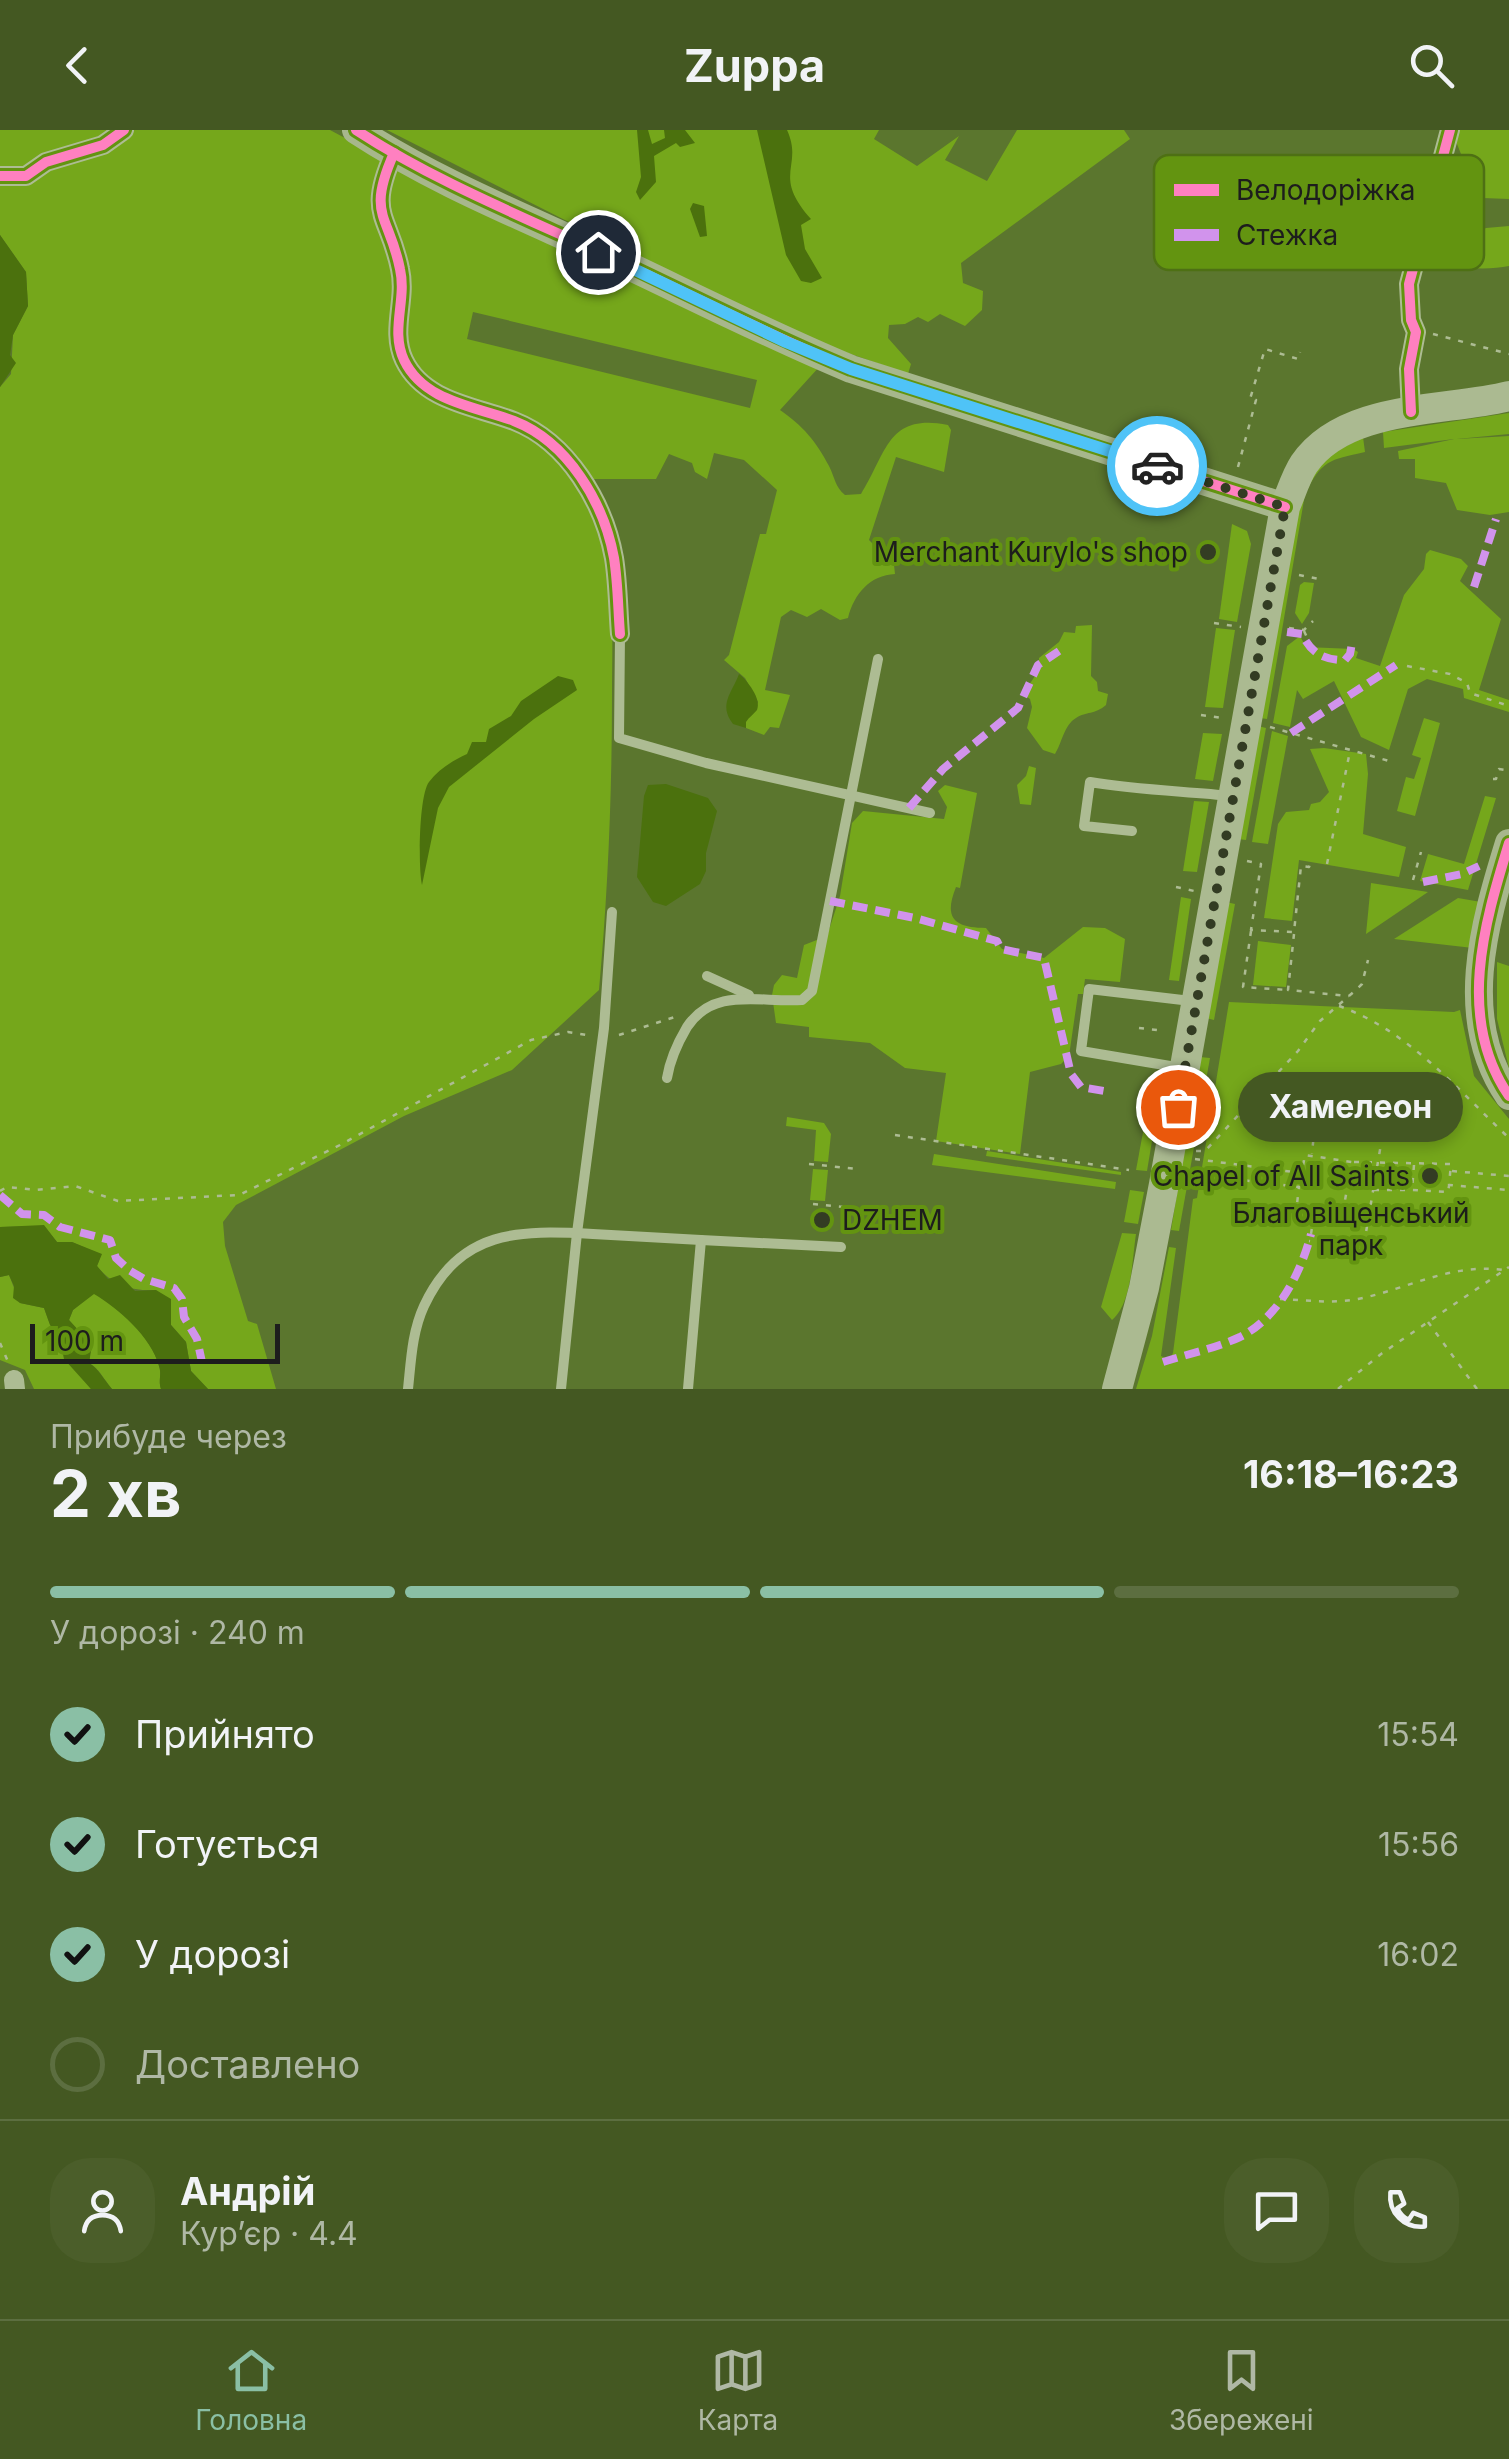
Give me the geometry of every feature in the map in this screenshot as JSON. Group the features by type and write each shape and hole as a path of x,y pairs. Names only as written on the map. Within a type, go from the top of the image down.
{"main road":[{"path":"1118,1389 1144,1288 1285,507 1304,463 1323,444 1371,420 1509,396"}],"street":[{"path":"0,176 26,176 46,162 103,144 124,130"},
{"path":"356,130 394,153 726,314 851,369 1285,507"},
{"path":"1443,155 1450,130"},
{"path":"394,153 384,176 380,213 400,268 398,345 406,363 419,382 440,396 516,422 541,434 561,453 597,506 607,530 614,560 620,634"},
{"path":"1411,412 1409,369 1416,332 1411,320 1409,284 1413,270"},
{"path":"1509,843 1485,926 1478,988 1486,1048 1509,1096"}],"lane":[{"path":"620,634 619,738 706,763 930,813"},
{"path":"667,1078 677,1043 698,1010 724,1001 755,998 802,1000 812,990 878,658"},
{"path":"1132,830 1084,826 1090,782 1143,792 1160,788 1233,796"},
{"path":"561,1389 604,1028 612,912"},
{"path":"707,976 755,998"},
{"path":"1185,1068 1080,1051 1089,989 1197,1002"},
{"path":"408,1389 414,1337 424,1306 441,1278 464,1253 488,1240 509,1234 577,1233 840,1247"},
{"path":"688,1389 700,1240"}],"path":[{"path":"1431,333 1509,354"},
{"path":"1236,476 1256,400 1250,399 1265,349 1298,359 1300,352"},
{"path":"1150,437 1159,440"},
{"path":"1298,575 1319,579"},
{"path":"1304,630 1313,621"},
{"path":"1214,622 1241,627"},
{"path":"1288,627 1304,630"},
{"path":"1304,630 1310,644"},
{"path":"1407,666 1450,674 1468,684 1470,693 1509,706"},
{"path":"1201,715 1224,718"},
{"path":"1269,726 1389,761"},
{"path":"1326,864 1350,750"},
{"path":"1493,779 1499,769 1506,770"},
{"path":"1413,880 1421,852"},
{"path":"1246,860 1261,864 1243,987 1349,996"},
{"path":"1288,990 1300,866 1309,868 1311,862"},
{"path":"1251,930 1294,932"},
{"path":"1195,1152 1204,1151 1240,1116 1269,1079 1362,984 1368,960"},
{"path":"1338,1006 1369,1017 1437,1066 1509,1138"},
{"path":"608,1039 698,1010"},
{"path":"1140,1028 1157,1030"},
{"path":"0,1191 7,1187 36,1190 75,1186 118,1200 239,1195 340,1145 531,1040 568,1032 594,1036"},
{"path":"1269,1079 1314,1133 1312,1156"},
{"path":"1240,1116 1382,1138 1363,1250 1309,1241"},
{"path":"895,1136 1129,1170"},
{"path":"1352,1162 1343,1210 1297,1204 1304,1154 1352,1162 1451,1164 1448,1192 1374,1190"},
{"path":"1194,1158 1302,1173"},
{"path":"1412,1190 1414,1162"},
{"path":"809,1164 857,1169"},
{"path":"1450,1171 1509,1176"},
{"path":"1191,1174 1299,1187"},
{"path":"1449,1185 1509,1190"},
{"path":"812,1204 843,1207 844,1200"},
{"path":"1311,1234 1315,1207"},
{"path":"1338,1389 1509,1267"},
{"path":"1280,1300 1338,1302 1459,1269 1503,1270"},
{"path":"1428,1322 1477,1389"},
{"path":"0,1342 14,1384"}],"green space":[{"path":"0,130 330,130 418,177 820,366 780,410 814,442 845,495 861,494 884,451 901,431 928,423 948,425 951,430 944,472 896,457 869,540 894,565 895,574 864,587 848,618 840,620 821,609 807,617 791,610 781,617 765,690 790,695 779,728 770,727 764,735 746,728 745,722 758,702 745,678 724,660 729,655 760,534 766,534 777,490 744,460 714,453 707,479 695,472 692,463 669,454 656,479 593,479 513,426 557,462 584,495 599,529 609,575 611,769 599,990 512,1070 404,1116 236,1205 223,1222 225,1246 248,1321 257,1324 276,1389 208,1389 191,1371 186,1342 171,1325 156,1290 116,1283 97,1266 101,1255 72,1242 57,1242 44,1226 0,1227 0,387 11,374 13,335 28,306 26,272 0,235","holes":["473,312 757,380 750,408 467,339"]},
{"path":"387,130 879,130 874,139 917,166 959,136 945,160 987,181 1017,130 1124,130 1130,139 961,263 963,283 983,291 982,310 965,326 940,314 928,322 918,317 905,324 889,325 888,338 911,364 908,374 814,341 737,307"},
{"path":"1456,130 1509,130 1509,199 1484,198 1484,155 1461,155"},
{"path":"1509,226 1509,266 1484,268 1486,228"},
{"path":"1509,413 1509,434 1457,439 1509,436 1509,512 1490,515 1457,510 1446,483 1415,478 1415,459 1399,459 1398,451 1454,439 1384,448 1383,432"},
{"path":"1363,437 1365,452 1328,463 1316,474 1305,494 1267,719 1260,718 1300,493 1317,462"},
{"path":"1232,524 1247,531 1251,544 1237,622 1219,619"},
{"path":"1430,550 1461,559 1468,566 1460,581 1501,619 1479,690 1509,700 1509,712 1464,698 1463,689 1427,679 1408,689 1389,750 1361,737 1334,681 1303,699 1297,690 1290,727 1273,723 1287,646 1300,636 1306,647 1353,649 1358,652 1356,658 1380,666 1404,595 1424,569"},
{"path":"1314,583 1309,613 1302,624 1295,613 1300,585"},
{"path":"1092,625 1091,676 1098,691 1108,694 1106,705 1072,721 1055,754 1043,750 1027,728 1032,707 1023,694 1039,670 1039,658 1059,642 1064,632 1075,633 1076,626"},
{"path":"1216,628 1235,630 1223,708 1205,707"},
{"path":"1424,718 1440,723 1415,816 1397,811 1406,777 1414,779 1421,758 1412,755"},
{"path":"1258,726 1266,728 1246,840 1238,839"},
{"path":"1272,731 1288,736 1268,844 1252,842"},
{"path":"1203,733 1222,734 1213,781 1195,779"},
{"path":"1310,749 1366,754 1363,834 1406,847 1399,877 1299,860 1292,921 1264,918 1278,824 1286,812 1309,810 1311,804 1320,802 1329,792"},
{"path":"1029,766 1036,768 1031,805 1020,804 1017,785"},
{"path":"945,785 977,793 960,888 956,887 952,898 954,919 966,926 986,928 1002,949 1044,958 1083,927 1105,928 1125,939 1120,982 1085,979 1083,994 1078,994 1069,1056 1061,1064 1030,1072 1020,1154 936,1141 946,1073 905,1068 870,1043 809,1037 809,1027 776,1023 774,985 782,975 797,978 804,945 827,936 840,896 852,823 863,811 944,819 947,807 938,791"},
{"path":"1485,796 1496,798 1468,890 1420,881 1428,854 1464,864"},
{"path":"1194,801 1209,802 1197,872 1183,871"},
{"path":"1371,883 1428,892 1366,934"},
{"path":"1181,897 1191,899 1179,981 1169,980"},
{"path":"1458,898 1481,902 1473,948 1394,939"},
{"path":"1226,902 1235,904 1214,1020 1206,1018"},
{"path":"1258,941 1291,945 1286,987 1253,985"},
{"path":"1497,962 1509,966 1509,1068 1497,1019"},
{"name":"Благовіщенський парк","path":"1229,1002 1460,1010 1474,1076 1509,1119 1509,1389 1136,1389 1152,1336 1169,1247 1176,1248 1161,1356 1169,1360 1173,1353 1193,1199 1197,1198"},
{"path":"1200,1057 1210,1058 1179,1231 1171,1230"},
{"path":"1154,1073 1161,1087 1147,1171 1136,1170"},
{"path":"787,1117 824,1123 831,1134 828,1162 814,1161 816,1130 786,1126"},
{"path":"987,1151 1121,1172 1121,1175 986,1156"},
{"path":"934,1154 1116,1182 1115,1189 932,1165"},
{"path":"813,1169 828,1170 825,1201 810,1200"},
{"path":"1130,1190 1144,1192 1138,1224 1124,1222"},
{"path":"1122,1233 1136,1234 1124,1303 1112,1320 1101,1307"},
{"path":"9,1275 20,1303 44,1308 64,1351 91,1389 34,1389 25,1370 0,1360 0,1277"},
{"path":"94,1293 123,1315 149,1344 160,1369 161,1389 112,1389 89,1363 91,1345 69,1320 73,1310"}],"shaded area":[{"path":"637,130 648,130 652,144 665,138 664,130 685,130 695,143 680,147 676,143 654,156 656,182 640,200 636,192 641,177"},
{"path":"757,130 787,130 792,153 790,181 799,204 811,219 801,225 805,249 822,278 811,283 801,281 786,255"},
{"path":"693,203 704,206 707,236 700,237 690,209"},
{"path":"0,235 26,272 28,306 13,335 10,355 16,363 0,387"},
{"path":"739,674 756,695 758,706 746,728 733,724 727,710"},
{"path":"558,676 573,680 577,690 449,787 438,808 422,885 421,816 429,782 467,754 472,742 486,742 489,729 511,716 521,701"},
{"path":"666,784 708,798 717,811 700,884 666,906 653,902 637,877 644,796 648,785"},
{"path":"44,1225 57,1242 72,1242 102,1254 97,1266 108,1279 120,1275 135,1291 156,1290 171,1299 171,1325 186,1342 191,1371 208,1389 161,1389 160,1369 142,1335 94,1294 73,1310 69,1320 92,1345 89,1363 112,1389 91,1389 64,1359 59,1335 50,1325 44,1308 20,1303 13,1298 14,1286 9,1275 0,1277 0,1227"}],"marked path":[{"path":"1474,587 1496,519"},
{"path":"1287,632 1302,634 1314,651 1330,659 1345,660 1352,643"},
{"path":"909,808 943,769 1018,708 1038,665 1059,651"},
{"path":"1291,733 1396,665"},
{"path":"1423,882 1462,874 1479,866"},
{"path":"830,901 915,918 997,941 1001,949 1044,958 1071,1074 1081,1087 1110,1092"},
{"path":"0,1195 22,1214 44,1215 60,1227 110,1240 116,1258 129,1270 174,1288 182,1299 184,1317 197,1339 202,1362"},
{"path":"1163,1362 1231,1341 1254,1329 1286,1293 1311,1234"}],"cycle path":[{"path":"0,176 26,176 46,162 103,145 124,130"},
{"path":"356,130 473,194 851,369 1285,507"},
{"path":"1443,155 1450,130"},
{"path":"394,153 381,203 402,281 398,337 404,360 413,374 437,394 514,421 567,459 592,496 609,537 620,634"},
{"path":"1411,412 1409,369 1416,332 1411,320 1409,284 1413,270"},
{"path":"1509,843 1484,938 1479,1003 1483,1035 1509,1096"}],"way so far":[{"path":"1157,466 1285,507 1178,1107"}],"place":[{"name":"Merchant Kurylo's shop","path":"1208,552"},
{"name":"Хамелеон","path":"1178,1107"},
{"name":"Chapel of All Saints","path":"1430,1176"},
{"name":"DZHEM","path":"822,1220"}],"route":[{"path":"598,252 851,369 1157,466"}]}
